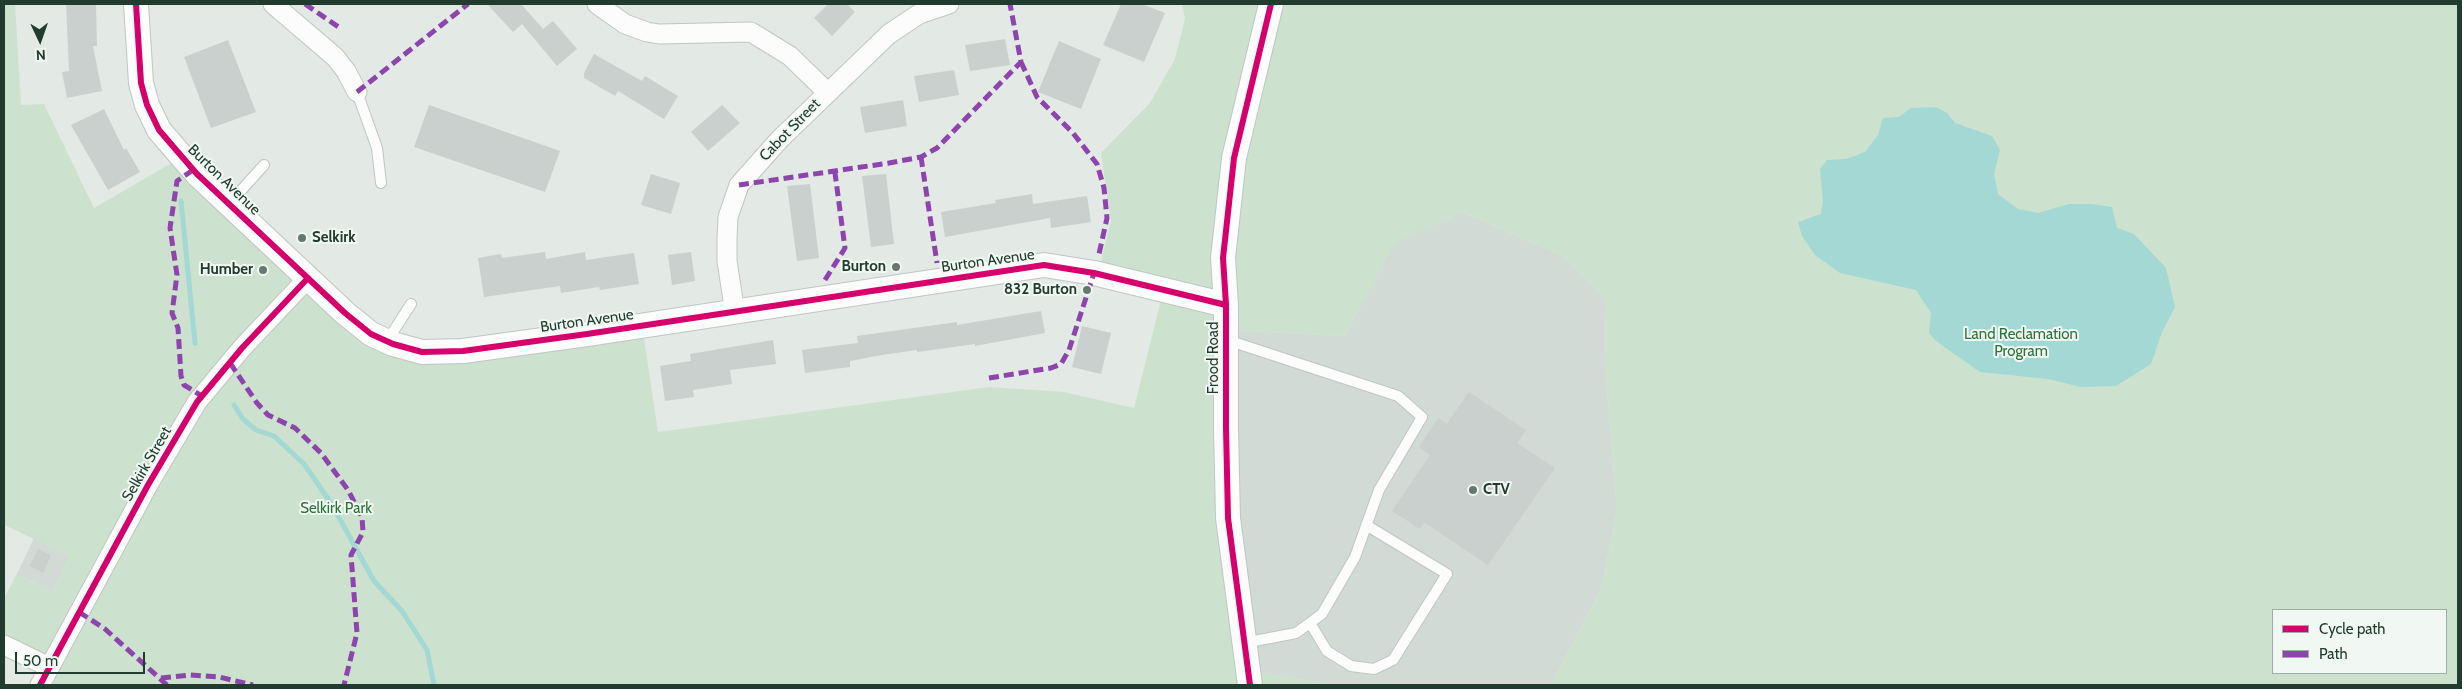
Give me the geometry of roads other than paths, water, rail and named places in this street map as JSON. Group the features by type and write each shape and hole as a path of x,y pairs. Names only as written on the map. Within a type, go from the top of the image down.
{"street":[{"name":"Burton Avenue","path":"136,4 140,83 147,105 159,130 196,174 371,334 422,352 463,351 735,313 1014,268 1044,265 1106,276 1226,305"},
{"path":"273,4 335,58 346,71 357,92"},
{"path":"597,4 625,24 647,32 659,34 751,32 790,56 827,92"},
{"name":"Cabot Street","path":"735,313 727,261 727,239 728,217 739,186 755,166 827,92 904,22 919,14 949,4"},
{"name":"Frood Road","path":"1250,685 1228,518 1226,305 1223,258 1234,158 1271,4"},
{"name":"Selkirk Street","path":"40,685 148,486 197,402 242,348 308,278"},
{"path":"4,644 49,667"}],"lane":[{"path":"357,92 378,148 381,183"},
{"path":"229,204 264,165"},
{"path":"387,341 411,304"},
{"path":"1226,340 1398,396 1422,417 1379,490 1355,557 1322,614 1296,633 1244,643"},
{"path":"1310,623 1327,651 1351,666 1374,669 1392,660 1447,574 1366,525"}],"water":[{"path":"1936,107 1947,113 1955,123 1992,136 2000,150 1994,174 1998,194 2018,209 2038,213 2069,204 2091,204 2112,207 2117,228 2134,234 2166,268 2175,307 2162,332 2151,364 2116,386 2081,387 2048,379 1980,372 1936,341 1929,333 1931,313 1916,290 1840,273 1815,255 1802,236 1798,222 1821,214 1823,201 1820,169 1827,160 1846,159 1865,152 1878,135 1883,118 1899,117 1911,108"}],"waterway":[{"path":"181,201 195,343"},
{"path":"234,405 243,419 256,430 274,436 304,464 331,503 374,581 402,611 427,650 434,685"}],"place":[{"name":"Selkirk","path":"302,238"},
{"name":"Burton","path":"896,267"},
{"name":"Humber","path":"263,270"},
{"name":"832 Burton","path":"1087,290"},
{"name":"CTV","path":"1473,490"}],"park label":[{"name":"Land Reclamation Program","path":"2021,344"},
{"name":"Selkirk Park","path":"336,509"}]}
